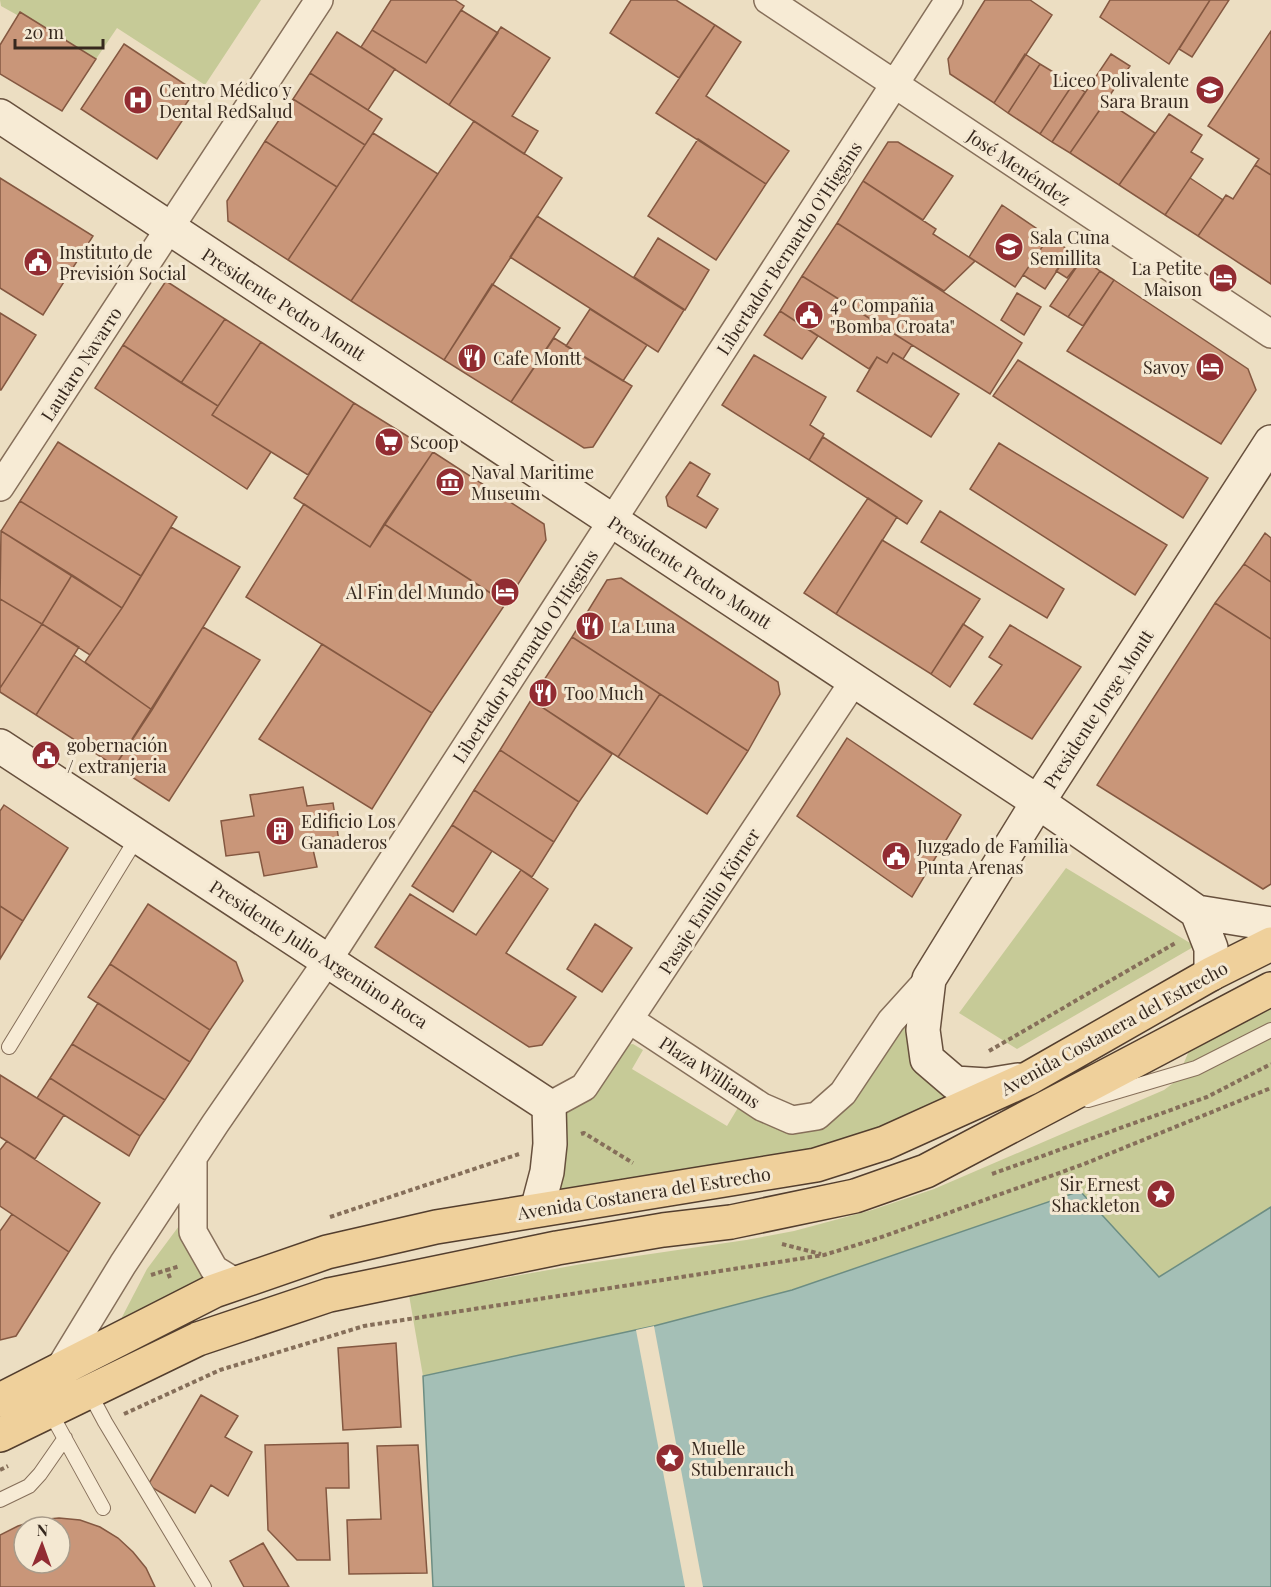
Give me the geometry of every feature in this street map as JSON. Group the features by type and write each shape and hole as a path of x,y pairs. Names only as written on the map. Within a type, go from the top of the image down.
{"main road":[{"name":"Avenida Costanera del Estrecho","path":"0,1400 214,1291 327,1252 436,1227 816,1166 885,1143 1029,1078 1211,974 1271,944"},
{"path":"997,1133 1043,1096 1181,1025 1210,999 1211,974"},
{"name":"Avenida Costanera del Estrecho","path":"9,1448 49,1410 198,1339 329,1295 557,1248 663,1230 731,1222 855,1196 926,1171 1271,989"},
{"path":"235,1282 288,1292 329,1295"}],"street":[{"name":"Lautaro Navarro","path":"0,487 319,0"},
{"name":"José Menéndez","path":"768,0 1271,334"},
{"name":"Libertador Bernardo O'Higgins","path":"59,1369 123,1264 328,960 949,0"},
{"name":"Presidente Pedro Montt","path":"0,116 1038,802 1197,912 1271,924"},
{"name":"Presidente Jorge Montt","path":"792,1120 817,1116 843,1093 891,1021 929,979 1038,802 1271,442"},
{"name":"Pasaje Emilio Körner","path":"549,1106 584,1087 855,681"},
{"name":"Presidente Julio Argentino Roca","path":"0,746 549,1106"},
{"path":"1197,912 1211,948 1211,974"},
{"name":"Presidente Jorge Montt","path":"929,979 923,1030 927,1059 955,1083 987,1085 1029,1078"},
{"name":"Plaza Williams","path":"630,1020 762,1107 792,1120"},
{"path":"537,1210 547,1172 550,1144 549,1106"},
{"path":"193,1157 193,1232 214,1269 235,1282"}],"lane":[{"path":"9,1047 138,836"},
{"path":"1029,1118 1196,1068 1271,1030"},
{"path":"89,1392 204,1587"},
{"path":"49,1410 103,1508"},
{"path":"0,1500 29,1486 65,1438"}],"path":[{"path":"105,1422 220,1370 364,1326 824,1255 879,1238 1084,1164 1271,1088"},
{"path":"0,1470 9,1448"}],"green space":[{"path":"0,0 261,0 205,85 117,28 96,59 1,6"},
{"path":"1066,868 1195,946 1017,1049 959,1013"},
{"path":"913,1005 970,1096 890,1126 790,1155 562,1193 558,1189 564,1169 565,1150 557,1112 625,1045 633,1044 643,1050 632,1069 727,1126 739,1106 790,1128"},
{"path":"1271,1006 1271,1212 1159,1278 1080,1191 792,1290 654,1326 423,1376 409,1295 582,1264 746,1240 794,1231 872,1210 934,1189 1164,1090 1176,1081 1189,1051"},
{"path":"179,1226 193,1258 207,1280 120,1321 147,1269"}],"water":[{"path":"1080,1191 1159,1277 1271,1207 1271,1587 433,1587 423,1376 654,1326 792,1290"}],"pier":[{"name":"Muelle Stubenrauch","path":"654,1326 703,1587 685,1587 636,1330"}],"building":[{"path":"391,0 455,0 464,6 426,63 372,30"},
{"path":"631,0 676,0 715,25 679,78 610,33"},
{"path":"985,0 1030,0 1052,15 994,103 950,74 948,59"},
{"path":"1110,0 1210,0 1169,64 1100,17"},
{"path":"1210,0 1229,0 1192,57 1179,49"},
{"path":"461,10 498,33 449,105 361,47 372,30 426,63"},
{"path":"20,12 96,59 62,111 0,74 0,45"},
{"path":"715,25 741,42 706,96 789,151 766,184 656,113"},
{"path":"501,27 550,58 512,116 538,131 524,154 449,105"},
{"path":"1271,31 1271,175 1255,165 1259,159 1208,126"},
{"path":"337,32 395,69 368,110 310,73"},
{"name":"Centro Médico y Dental RedSalud","path":"124,44 195,91 179,114 184,118 157,159 81,109"},
{"path":"1025,54 1040,64 1008,113 994,103"},
{"path":"1111,54 1130,66 1070,153 1052,142"},
{"path":"1040,64 1073,84 1040,134 1008,113"},
{"path":"310,73 382,119 365,145 293,99"},
{"path":"1073,84 1085,92 1052,142 1040,134"},
{"path":"293,99 365,145 337,187 265,141"},
{"path":"1106,101 1155,133 1119,185 1070,153"},
{"path":"1169,114 1202,135 1191,152 1203,159 1165,215 1119,185"},
{"path":"474,121 562,178 444,360 351,301"},
{"path":"373,133 438,174 351,301 288,260"},
{"path":"698,139 766,184 716,260 648,216"},
{"path":"265,141 337,187 288,260 228,221 227,201"},
{"path":"888,142 898,142 953,176 923,220 863,181"},
{"path":"1255,165 1271,175 1271,284 1198,236 1226,195 1233,199"},
{"name":"Instituto de Previsión Social","path":"0,178 93,236 43,315 0,288"},
{"path":"1190,178 1223,200 1198,236 1165,215"},
{"path":"863,181 936,229 933,234 975,261 944,291 837,223"},
{"name":"Sala Cuna Semillita","path":"1002,205 1049,237 1015,287 969,257"},
{"path":"537,216 684,310 658,352 510,257"},
{"path":"837,223 1022,343 990,394 802,276"},
{"path":"1049,237 1070,251 1045,289 1023,275"},
{"path":"658,238 709,270 685,310 634,277"},
{"path":"1070,251 1082,259 1067,278 1056,271"},
{"path":"1082,259 1100,271 1068,317 1050,306"},
{"path":"1100,271 1114,280 1083,326 1068,317"},
{"path":"802,276 912,345 903,359 893,353 887,363 877,357 869,369 780,311"},
{"path":"1114,280 1248,369 1256,390 1221,444 1067,351"},
{"path":"166,281 225,319 181,383 123,345"},
{"path":"492,284 560,328 511,402 444,360"},
{"path":"1017,293 1041,307 1024,335 1001,320"},
{"path":"590,309 647,345 623,381 566,346"},
{"path":"780,311 818,336 802,359 764,335"},
{"path":"0,313 36,335 1,390 0,390"},
{"path":"225,319 261,342 218,406 181,383"},
{"path":"554,338 632,386 593,447 584,448 511,402"},
{"path":"261,342 354,403 308,475 212,415"},
{"path":"123,345 218,406 212,415 271,452 247,489 95,388"},
{"path":"893,353 959,394 931,437 857,391 877,357 887,363"},
{"path":"754,355 826,397 810,425 824,434 809,460 722,405"},
{"path":"1018,360 1208,478 1183,518 993,396"},
{"path":"354,403 433,452 370,547 294,498"},
{"path":"823,437 922,501 907,524 809,460"},
{"path":"58,442 177,517 141,576 20,501"},
{"path":"999,443 1167,545 1135,595 970,489"},
{"path":"433,452 544,524 546,540 506,603 384,524"},
{"path":"690,462 710,474 697,496 718,509 706,528 668,506 666,497"},
{"path":"868,498 897,517 836,614 804,593"},
{"path":"20,501 141,576 122,608 1,531"},
{"path":"304,504 370,547 384,524 506,603 432,713 246,597"},
{"path":"940,511 1064,589 1047,618 921,542"},
{"path":"171,527 240,567 152,710 85,662 122,608"},
{"path":"1,531 72,575 42,624 0,599"},
{"path":"1265,533 1271,538 1271,582 1244,564"},
{"path":"882,540 980,599 931,674 836,614"},
{"path":"1244,564 1271,582 1271,639 1215,603"},
{"path":"72,575 122,608 90,655 42,624"},
{"path":"621,578 778,682 780,694 748,751 572,637 607,580"},
{"path":"0,599 42,624 0,688"},
{"path":"1215,603 1271,639 1271,884 1263,889 1097,785"},
{"path":"42,624 79,647 36,715 0,692 0,688"},
{"path":"963,624 983,637 950,687 931,674"},
{"path":"1010,625 1081,667 1032,739 974,704 1002,665 989,657"},
{"path":"203,627 260,660 169,801 115,766"},
{"path":"572,637 660,694 618,757 531,700"},
{"path":"322,644 432,713 372,809 259,739"},
{"path":"74,655 152,710 115,766 36,715"},
{"path":"660,694 748,751 707,814 618,757"},
{"path":"531,700 612,754 579,802 500,750"},
{"name":"Juzgado de Familia Punta Arenas","path":"847,738 961,815 912,897 797,816"},
{"path":"500,750 579,802 554,842 474,790"},
{"name":"Edificio Los Ganaderos","path":"303,787 307,806 333,803 339,841 312,845 317,867 264,876 259,852 226,856 221,821 254,816 250,795"},
{"path":"474,790 554,842 532,877 452,825"},
{"path":"4,805 68,848 23,921 0,906 0,811"},
{"path":"452,825 492,851 453,912 412,886"},
{"path":"521,870 548,889 506,953 576,997 542,1045 529,1047 375,947 410,894 476,935"},
{"path":"148,904 236,962 243,981 210,1030 110,964"},
{"path":"0,906 23,921 0,959"},
{"path":"595,924 632,948 602,992 567,969"},
{"path":"110,964 210,1030 190,1062 88,997"},
{"path":"98,1003 190,1062 165,1100 72,1044"},
{"path":"72,1044 165,1100 140,1136 50,1078"},
{"path":"0,1075 64,1115 35,1159 0,1137"},
{"path":"50,1078 140,1136 129,1156 37,1098"},
{"path":"7,1141 100,1203 69,1252 0,1206 0,1150"},
{"path":"12,1214 69,1252 16,1336 0,1340 0,1231"},
{"path":"396,1343 401,1427 343,1430 338,1348"},
{"path":"201,1395 238,1416 225,1437 252,1452 228,1496 211,1485 195,1513 148,1485"},
{"path":"348,1443 349,1488 326,1488 330,1560 297,1560 268,1530 265,1445"},
{"path":"418,1445 427,1573 349,1574 347,1520 381,1519 377,1446"},
{"path":"72,1519 80,1520 100,1527 118,1538 146,1568 155,1587 0,1587 0,1535 12,1529 12,1575 72,1575"},
{"path":"263,1543 289,1587 244,1587 230,1561"}],"place":[{"name":"Liceo Polivalente Sara Braun","path":"1210,90"},
{"name":"Centro Médico y Dental RedSalud","path":"138,100"},
{"name":"Sala Cuna Semillita","path":"1009,247"},
{"name":"Instituto de Previsión Social","path":"38,262"},
{"name":"La Petite Maison","path":"1223,278"},
{"name":"4º Compañia \"Bomba Croata\"","path":"809,315"},
{"name":"Cafe Montt","path":"472,358"},
{"name":"Savoy","path":"1210,367"},
{"name":"Scoop","path":"389,442"},
{"name":"Naval Maritime Museum","path":"450,482"},
{"name":"Al Fin del Mundo","path":"505,592"},
{"name":"La Luna","path":"590,626"},
{"name":"Too Much","path":"543,693"},
{"name":"gobernación / extranjeria","path":"46,755"},
{"name":"Edificio Los Ganaderos","path":"280,831"},
{"name":"Juzgado de Familia Punta Arenas","path":"896,856"},
{"name":"Sir Ernest Shackleton","path":"1161,1194"},
{"name":"Muelle Stubenrauch","path":"670,1458"}]}
